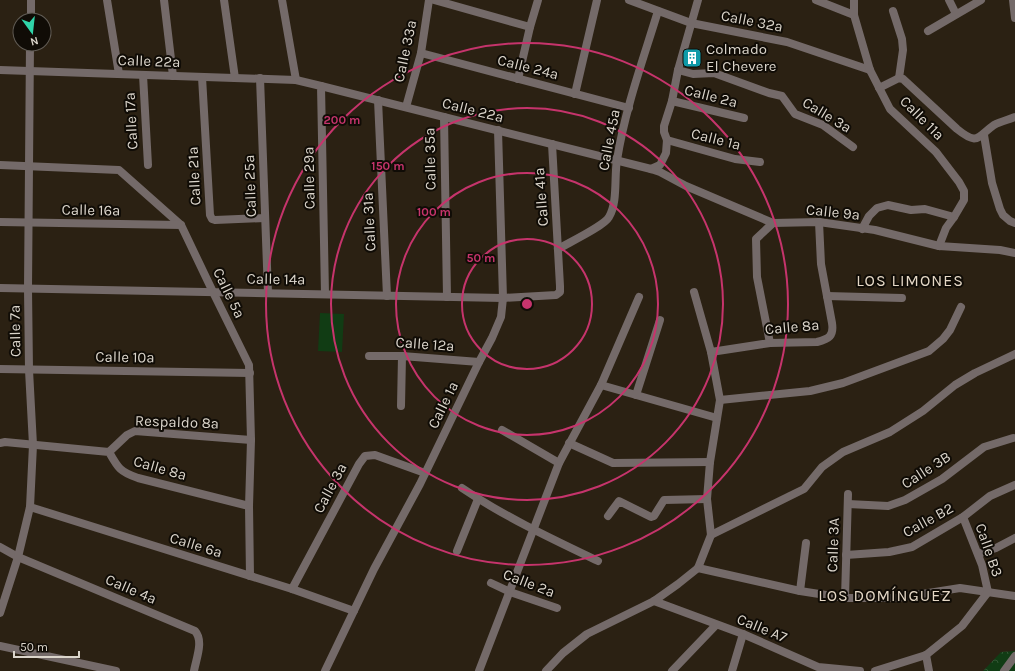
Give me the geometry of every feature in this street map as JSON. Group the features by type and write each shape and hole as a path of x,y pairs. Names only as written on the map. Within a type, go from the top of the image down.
{"street":[{"path":"30,12 31,0"},
{"path":"107,0 119,74"},
{"path":"164,0 173,76"},
{"path":"224,0 235,78"},
{"path":"282,0 296,80 321,86"},
{"name":"Calle 33ª","path":"406,107 421,53 429,0"},
{"path":"434,0 530,26"},
{"path":"518,79 530,26 538,0"},
{"path":"575,94 597,0"},
{"name":"Calle 32ª","path":"629,0 691,23 787,42 870,70"},
{"path":"651,169 660,165 666,153 667,140 664,132 664,126 698,0"},
{"path":"816,0 854,15"},
{"name":"Calle 11ª","path":"854,0 854,15 870,70 890,109 936,152 964,191 964,200 954,218 946,228 939,246"},
{"path":"949,0 956,14"},
{"path":"928,31 981,0"},
{"path":"1013,0 1015,18"},
{"name":"Calle 45ª","path":"558,249 609,218 613,207 617,160 629,108 658,11"},
{"path":"893,11 902,39 903,50 899,78"},
{"name":"Calle 7ª","path":"0,613 18,557 30,507 32,445 28,289 30,52"},
{"name":"Calle 24ª","path":"421,53 629,108"},
{"name":"Calle 22ª","path":"0,70 296,80"},
{"name":"Calle 3ª","path":"678,70 693,74 714,74 782,96 795,114 823,125 853,147"},
{"name":"Calle 17ª","path":"143,75 148,166"},
{"name":"Calle 21ª","path":"202,77 210,215 212,219 215,220 265,218"},
{"name":"Calle 25ª","path":"260,78 268,293"},
{"path":"879,88 899,78 903,79 966,137 972,139 979,138 995,125 1015,117"},
{"name":"Calle 22ª","path":"321,86 651,169 660,172 686,186 773,223"},
{"name":"Calle 29ª","path":"321,86 325,294"},
{"name":"Calle 31ª","path":"378,100 387,296"},
{"name":"Calle 2ª","path":"672,100 744,118"},
{"name":"Calle 35ª","path":"444,117 447,297"},
{"name":"Calle 1ª","path":"325,671 374,569 425,473 492,338 500,317 503,298 498,130"},
{"path":"984,135 992,183 1000,209 1006,218 1015,223"},
{"name":"Calle 1ª","path":"667,140 735,159 760,162"},
{"name":"Calle 41ª","path":"503,298 556,295 560,292 552,144"},
{"name":"Calle 5ª","path":"0,165 118,170 181,226 249,365 252,440 249,506 250,576"},
{"path":"862,228 869,216 877,208 888,205 911,210 925,209 954,218"},
{"name":"Calle 16ª","path":"0,222 181,226"},
{"name":"Calle 9ª","path":"773,223 819,222 862,228 939,246 1000,250 1015,254"},
{"name":"Calle 8ª","path":"711,352 770,343 817,342 825,340 830,336 833,330 821,264 819,222"},
{"path":"770,343 758,277 756,239 773,223"},
{"name":"Calle 14ª","path":"0,288 503,298"},
{"path":"550,669 563,653 587,634 654,601 698,568 711,535 707,499 710,462 720,400 711,352 694,292"},
{"path":"827,296 902,298"},
{"path":"479,671 560,462 601,385 639,297"},
{"path":"720,400 810,391 843,383 929,351 943,339 950,330 962,306"},
{"path":"636,395 660,320"},
{"path":"711,535 804,489 822,467 843,452 890,432 923,411 955,385 975,373 1015,354"},
{"name":"Calle 12ª","path":"369,356 402,356 479,362"},
{"path":"401,406 402,356"},
{"name":"Calle 10ª","path":"0,369 250,373"},
{"path":"601,385 717,418"},
{"path":"502,430 560,462"},
{"name":"Respaldo 8ª","path":"109,452 127,434 135,432 252,440"},
{"name":"Calle 3B","path":"848,504 888,506 905,500 942,479 984,447 1013,438"},
{"path":"0,443 109,452"},
{"path":"569,443 613,463 710,462"},
{"name":"Calle 8ª","path":"109,452 116,465 125,474 249,506"},
{"name":"Calle 3ª","path":"292,589 359,464 365,456 375,455 425,473"},
{"name":"Calle B2","path":"846,555 889,552 912,547 963,517 990,496 1015,485"},
{"path":"462,488 478,499 534,530 598,561"},
{"name":"Calle 3A","path":"845,598 848,494"},
{"path":"457,551 478,499"},
{"path":"608,516 618,501 651,517 654,516 664,500 707,499"},
{"name":"Calle 6ª","path":"30,507 292,589 354,611"},
{"name":"Calle B3","path":"963,517 982,565 988,592"},
{"path":"978,554 996,548 1015,538"},
{"path":"800,591 806,543"},
{"name":"Calle 4ª","path":"0,547 18,557 195,631 200,641 194,671"},
{"path":"698,568 800,591 845,598 897,598 960,588 1015,596"},
{"name":"Calle 2ª","path":"491,584 557,608"},
{"path":"875,671 926,655 962,626 988,592"},
{"name":"Calle A7","path":"654,601 743,634 819,669 860,671"},
{"path":"672,671 716,624"},
{"path":"732,671 743,634"},
{"path":"0,646 116,671"},
{"path":"926,655 929,671"},
{"path":"1004,671 1015,656"}],"green space":[{"path":"320,313 344,314 342,352 318,351"},
{"path":"1015,651 1015,671 983,671 1001,652"}],"place":[{"name":"Colmado El Chevere","path":"692,58"}],"district":[{"name":"LOS LIMONES","path":"910,280"},
{"name":"LOS DOMÍNGUEZ","path":"885,595"}]}
